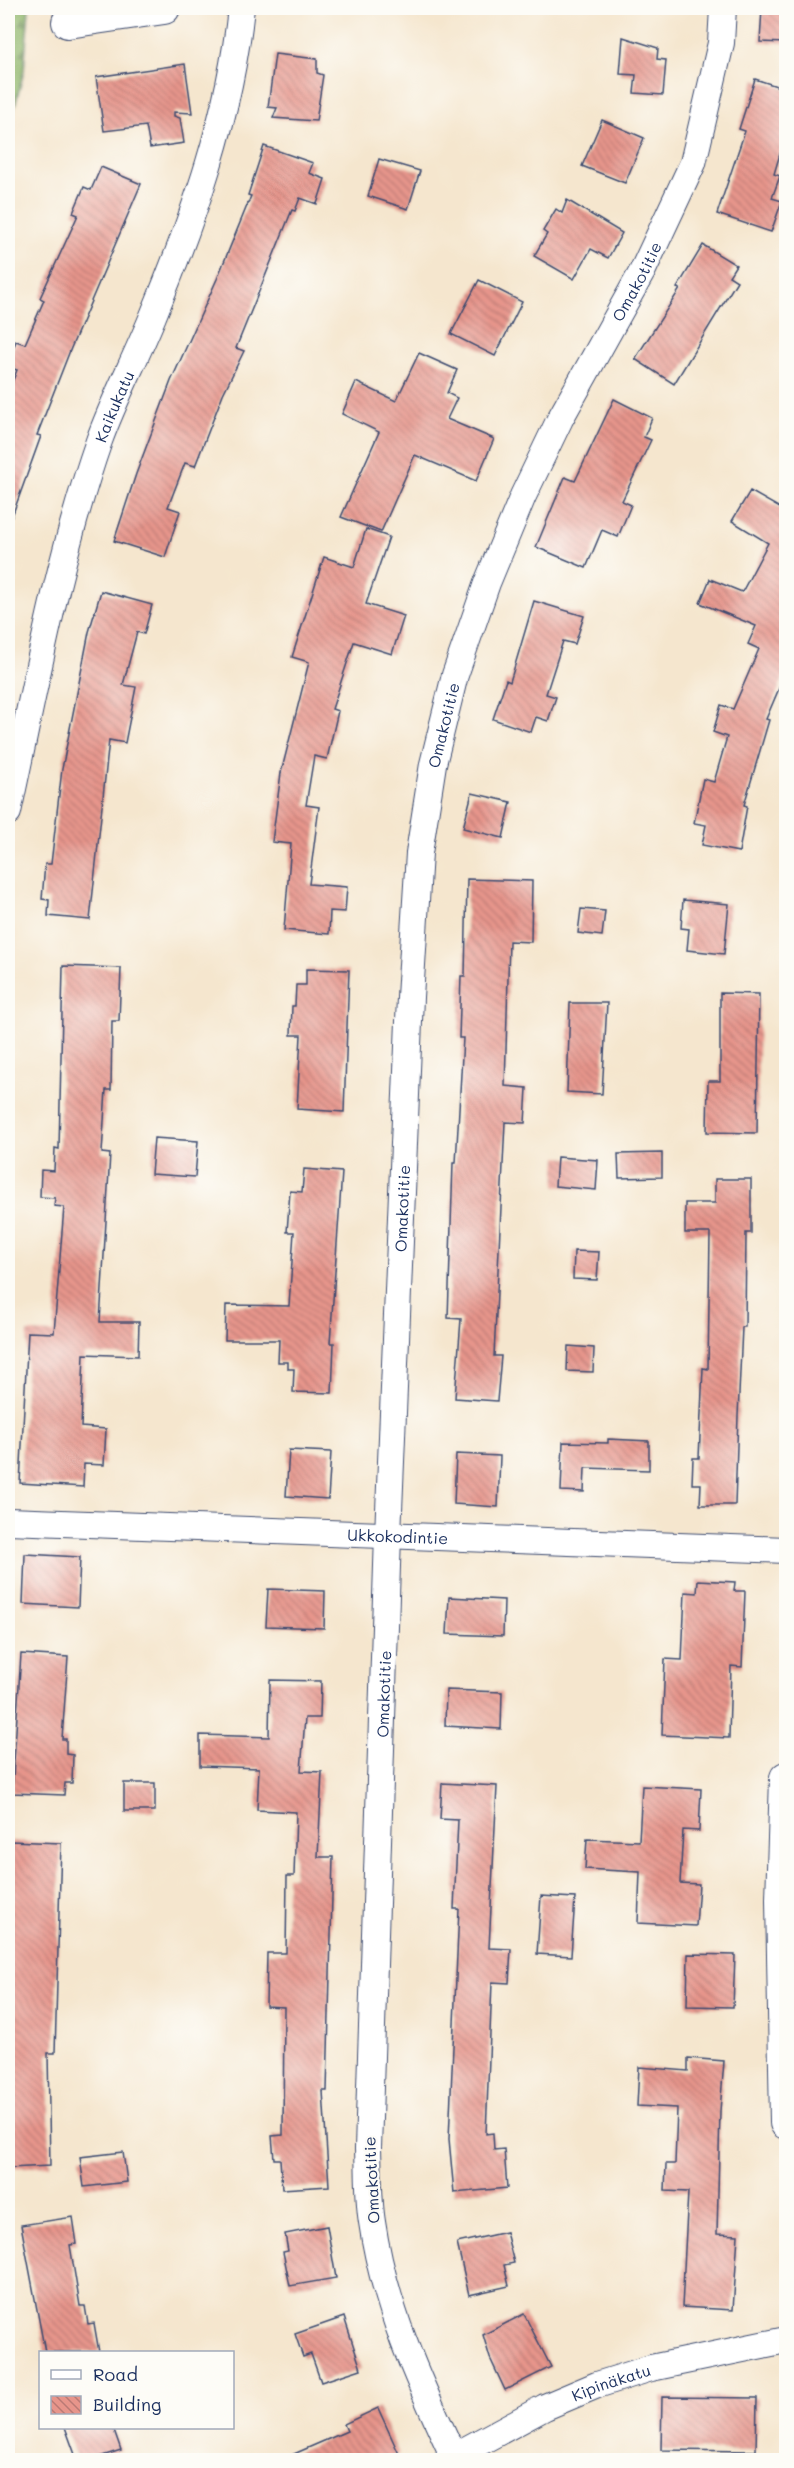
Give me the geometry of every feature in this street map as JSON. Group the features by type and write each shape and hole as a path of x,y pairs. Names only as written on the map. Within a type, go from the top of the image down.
{"street":[{"path":"68,22 164,8"},
{"name":"Kaikukatu","path":"8,812 73,523 99,440 153,318 202,193 226,101 241,8"},
{"name":"Omakotitie","path":"450,2458 416,2377 390,2304 372,2221 368,2149 388,1534 410,997 419,853 433,764 455,675 487,583 560,418 642,272 693,163 721,43 723,8"},
{"name":"Ukkokodintie","path":"8,1521 786,1550"},
{"path":"786,1778 782,1899 786,2123"},
{"name":"Kipinäkatu","path":"450,2458 545,2407 597,2385 657,2366 786,2340"}],"green space":[{"path":"8,8 29,8 24,71 8,133"}],"building":[{"path":"762,8 786,8 786,43 760,42"},
{"path":"623,37 658,48 657,59 666,60 663,95 634,93 636,75 620,74"},
{"path":"275,54 317,59 317,73 323,75 316,121 273,118 277,108 268,107"},
{"path":"185,64 192,113 174,112 174,116 180,118 184,143 150,148 146,126 104,131 96,77"},
{"path":"755,79 786,89 786,134 774,174 780,176 772,198 782,201 771,232 717,214 745,131 739,129"},
{"path":"602,120 644,138 625,183 582,166"},
{"path":"264,146 313,163 309,173 325,179 317,204 300,198 295,211 292,210 236,348 244,351 223,394 195,466 185,463 168,507 180,511 165,557 114,541 171,381 251,196 248,195"},
{"path":"379,159 420,171 408,209 368,196"},
{"path":"101,167 141,184 71,348 37,435 41,436 11,519 8,519 8,393 17,370 8,367 8,362 16,341 25,344 44,300 40,298 78,215 73,213 84,187 91,190"},
{"path":"567,200 622,233 608,258 591,249 574,279 534,256 547,234 543,231 556,209 562,213"},
{"path":"703,245 736,265 729,276 737,281 674,384 635,359 680,289 677,288"},
{"path":"479,280 522,302 495,356 451,334"},
{"path":"419,353 457,370 447,393 457,398 447,419 494,439 476,481 415,455 381,532 341,517 379,432 342,414 356,382 396,401"},
{"path":"614,399 652,418 644,437 651,440 622,501 631,505 618,537 602,530 586,568 536,547 565,477 575,481"},
{"path":"750,491 785,511 786,508 786,672 766,719 769,720 744,805 747,806 739,852 702,845 706,825 694,823 703,779 714,782 727,737 713,732 721,705 733,709 759,649 748,644 756,626 700,603 710,579 742,592 768,543 732,521"},
{"path":"366,529 389,537 366,604 404,616 392,654 354,642 332,709 338,711 327,759 314,756 306,805 319,807 309,884 347,887 345,912 330,911 329,934 284,930 291,844 272,842 281,773 309,662 292,657 324,557 354,567"},
{"path":"101,591 152,605 144,634 137,632 123,685 136,687 125,743 109,740 90,920 48,916 49,900 42,899 45,864 51,864 62,769 89,632"},
{"path":"534,601 584,616 575,644 563,641 546,694 556,697 548,721 536,717 531,732 493,719 506,680 510,682"},
{"path":"472,793 511,802 503,838 463,828"},
{"path":"467,879 532,881 531,942 509,941 505,1086 527,1088 525,1123 505,1122 494,1356 501,1356 497,1401 455,1398 461,1319 448,1318 453,1163 456,1163 463,1038 459,1038 461,976 465,976"},
{"path":"683,900 729,904 724,954 687,950 689,929 681,928"},
{"path":"581,909 605,911 602,936 578,933"},
{"path":"63,966 121,968 119,1021 112,1021 111,1090 106,1090 102,1153 110,1154 100,1322 139,1322 138,1356 84,1354 81,1427 106,1429 104,1465 84,1464 83,1487 20,1483 28,1332 54,1333 64,1207 54,1206 55,1198 40,1197 41,1170 54,1171 55,1148 59,1149"},
{"path":"306,969 349,970 344,1112 297,1109 301,1035 291,1035 292,1006 295,1006 296,985 306,985"},
{"path":"720,993 759,994 757,1133 707,1132 708,1081 720,1081"},
{"path":"570,1003 607,1003 602,1094 567,1092"},
{"path":"154,1138 198,1141 195,1177 151,1174"},
{"path":"662,1153 662,1177 619,1178 618,1154"},
{"path":"557,1157 598,1160 596,1190 555,1186"},
{"path":"304,1169 342,1172 330,1343 334,1343 332,1393 293,1392 294,1369 288,1369 288,1362 278,1362 279,1340 225,1340 226,1305 289,1306 294,1232 287,1232 290,1191 302,1192"},
{"path":"715,1179 751,1179 751,1233 746,1233 745,1327 742,1327 735,1505 700,1505 701,1484 692,1484 693,1458 699,1458 703,1368 708,1369 710,1233 685,1233 685,1203 715,1203"},
{"path":"574,1251 599,1252 597,1280 573,1279"},
{"path":"568,1346 594,1348 593,1372 567,1371"},
{"path":"608,1439 649,1441 649,1470 585,1468 584,1492 561,1491 563,1442 608,1443"},
{"path":"289,1450 331,1452 328,1499 286,1496"},
{"path":"456,1454 500,1456 498,1507 454,1504"},
{"path":"25,1554 80,1557 78,1607 23,1604"},
{"path":"698,1580 735,1582 734,1591 745,1591 742,1667 731,1666 729,1738 662,1735 665,1659 682,1660 685,1592 697,1593"},
{"path":"268,1589 325,1591 324,1628 266,1626"},
{"path":"449,1597 504,1600 503,1636 447,1634"},
{"path":"21,1654 68,1657 62,1739 66,1739 66,1754 73,1755 72,1783 65,1783 64,1795 12,1793"},
{"path":"270,1680 321,1681 320,1718 305,1718 301,1771 322,1772 318,1857 333,1857 327,2091 323,2091 329,2186 282,2189 280,2159 274,2159 272,2136 283,2135 284,2007 266,2006 267,1953 286,1953 287,1876 294,1876 296,1812 257,1810 259,1768 200,1766 200,1735 269,1737"},
{"path":"446,1690 502,1692 501,1729 445,1726"},
{"path":"124,1783 155,1783 155,1811 124,1811"},
{"path":"442,1783 497,1786 489,1948 511,1949 509,1983 492,1982 486,2134 493,2133 494,2150 504,2149 507,2188 454,2193 449,2139 459,1909 454,1909 458,1820 440,1819"},
{"path":"642,1786 701,1789 699,1831 683,1830 680,1883 699,1884 696,1926 638,1923 640,1872 585,1869 587,1839 639,1841"},
{"path":"10,1841 61,1843 55,2053 48,2053 50,2166 8,2168"},
{"path":"541,1896 575,1898 571,1956 537,1954"},
{"path":"688,1954 735,1955 733,2007 687,2006"},
{"path":"688,2058 724,2061 720,2111 717,2234 738,2235 733,2310 682,2307 688,2192 665,2191 666,2164 675,2164 677,2108 637,2106 639,2067 688,2071"},
{"path":"123,2152 127,2182 84,2187 80,2157"},
{"path":"73,2217 77,2244 70,2245 80,2306 85,2306 88,2324 94,2323 99,2351 45,2351 21,2225"},
{"path":"327,2226 336,2278 290,2286 283,2252 288,2251 285,2234"},
{"path":"506,2232 514,2263 504,2265 509,2286 469,2295 457,2243"},
{"path":"524,2314 551,2367 505,2390 490,2358 483,2335"},
{"path":"344,2317 361,2369 321,2382 311,2354 303,2357 295,2334"},
{"path":"662,2397 757,2398 756,2451 661,2450"},
{"path":"378,2408 399,2454 383,2460 280,2460 347,2431 344,2424"},
{"path":"66,2429 114,2429 121,2450 90,2460 77,2460"}]}
